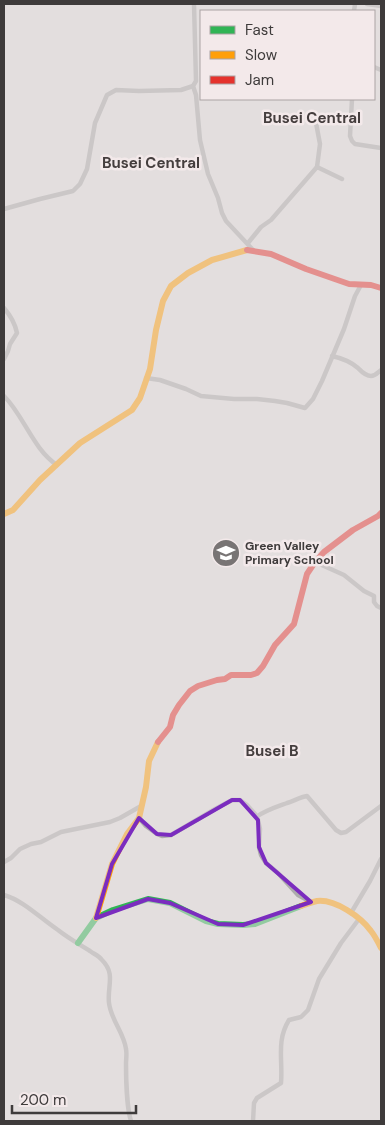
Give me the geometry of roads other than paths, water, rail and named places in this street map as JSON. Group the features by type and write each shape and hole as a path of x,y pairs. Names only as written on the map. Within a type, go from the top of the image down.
{"street":[{"path":"4,209 73,191 80,184 86,169 95,122 107,95 116,90 181,90 193,86 198,81 194,4"},
{"path":"367,4 381,6"},
{"path":"193,86 196,95 198,133 208,174 222,212 226,221 254,251"},
{"path":"352,100 350,136 352,141 355,144 381,148"},
{"path":"248,243 261,227 271,220 317,167 320,144 316,123"},
{"path":"317,167 342,179"},
{"path":"4,514 13,510 40,480 80,443 132,410 140,398 150,369 163,301 172,286 188,273 212,260 248,250 271,254 349,284 381,288"},
{"path":"146,378 160,380 202,396 234,400 257,399 287,402 305,408 313,399 361,285"},
{"path":"4,308 14,322 17,333 4,359"},
{"path":"332,356 346,360 366,375 375,375 381,370"},
{"path":"4,396 35,441 50,460 57,465"},
{"path":"78,944 96,918 112,864 127,834 139,818 146,787 149,761 159,740 170,727 173,715 179,705 198,686 231,676 257,673 275,645 294,624 307,574 315,562 324,552 353,530 378,516 381,512"},
{"path":"315,562 344,575 364,591 374,596 374,602 381,608"},
{"path":"256,817 274,807 308,796 340,833 346,832 381,806"},
{"path":"139,818 156,834 162,836 171,835 232,800 240,800 247,805 256,817 260,829 259,847 266,863 298,895 311,902"},
{"path":"4,862 20,849 31,844 61,832 110,822 141,806"},
{"path":"351,913 381,859"},
{"path":"4,895 27,906 41,919 102,959 110,970 109,1002 126,1050 131,1121"},
{"path":"96,918 148,899 170,903 206,921 218,924 243,925 255,924 311,902 330,902 345,908 359,918 372,932 381,948"},
{"path":"252,1121 254,1103 257,1098 281,1082 280,1045 283,1029 289,1020 301,1017 308,1010 319,979 359,918"}],"place":[{"name":"Green Valley Primary School","path":"226,553"}],"district":[{"name":"Busei Central","path":"312,118"},
{"name":"Busei Central","path":"151,163"},
{"name":"Busei B","path":"272,751"}]}
